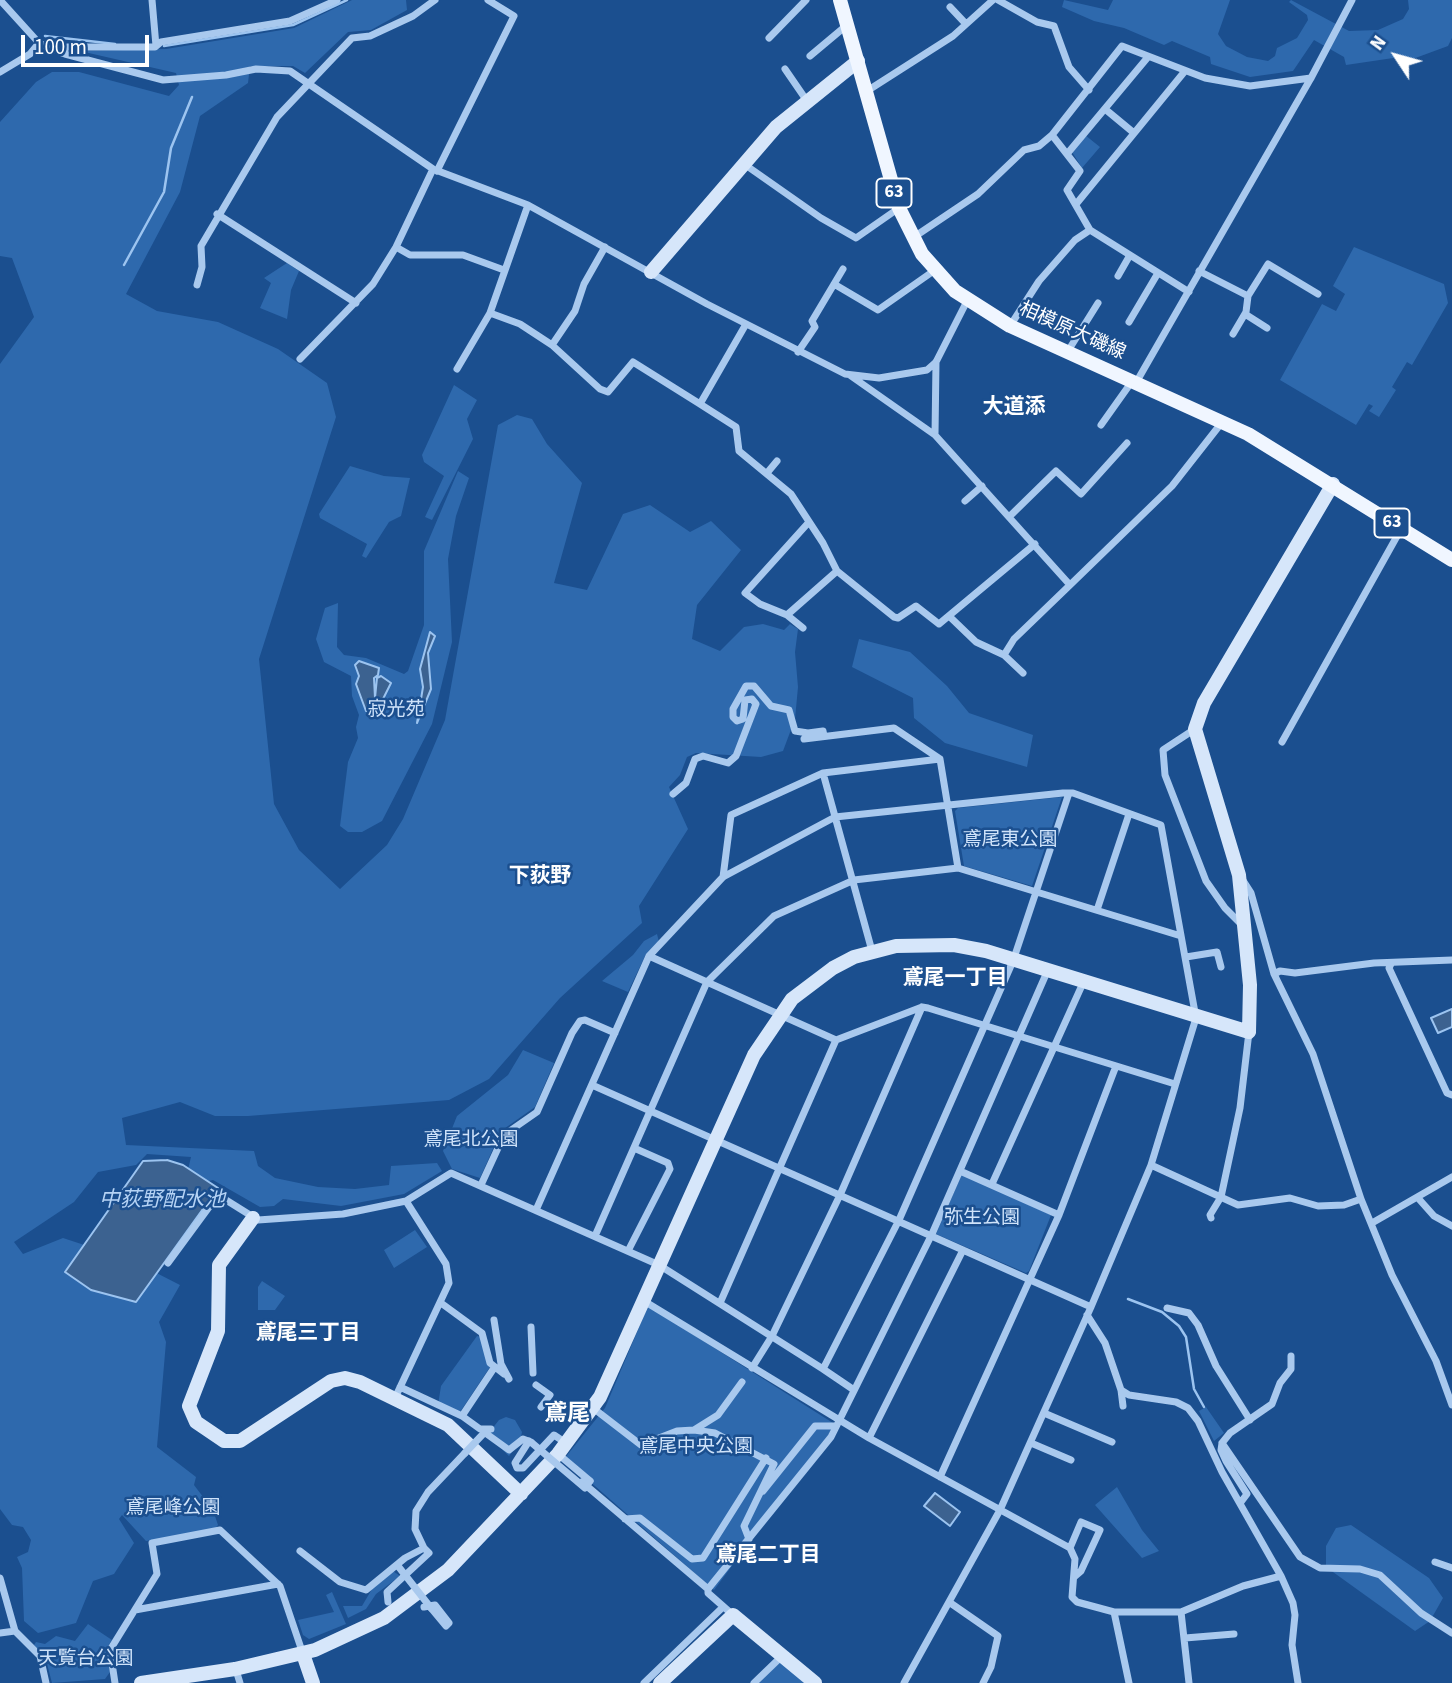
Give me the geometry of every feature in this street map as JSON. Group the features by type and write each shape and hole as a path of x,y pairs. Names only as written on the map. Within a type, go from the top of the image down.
{"main road":[{"name":"相模原大磯線","path":"841,0 899,208 913,237 935,270 967,301 1010,326 1224,421 1334,484 1452,560"}],"street":[{"path":"0,0 39,43 62,53 174,81 256,69 290,71 435,170 528,205 798,352 851,376 935,435 1070,585"},
{"path":"152,0 156,46"},
{"path":"62,53 67,47 125,49 156,46 161,42 290,21 337,0"},
{"path":"197,285 202,267 201,246 217,214 277,117 352,38 381,31 413,16 435,0"},
{"path":"300,359 373,285 471,108 514,16 488,0"},
{"path":"769,38 784,17 806,0"},
{"path":"867,91 965,24 993,0"},
{"path":"998,0 1037,22 1055,26 1069,67 1088,90"},
{"path":"1105,423 1189,292 1311,78 1352,0"},
{"path":"950,6 965,24"},
{"path":"812,50 848,24"},
{"path":"0,72 30,54 39,43"},
{"path":"913,237 978,194 1024,150 1039,146 1052,135 1122,46 1185,71 1250,86 1311,78"},
{"path":"1067,154 1148,57"},
{"path":"651,272 776,127 858,61"},
{"path":"785,69 788,81 807,101"},
{"path":"1077,203 1185,71"},
{"path":"1105,109 1134,133"},
{"path":"1052,135 1080,171 1067,190 1077,203 1090,230 1189,292"},
{"path":"744,164 821,218 856,238 899,208"},
{"path":"457,369 490,313 528,205"},
{"path":"217,214 356,303"},
{"path":"1010,326 1040,281 1075,240 1090,230"},
{"path":"396,247 410,255 463,255 504,270"},
{"path":"551,345 575,311 584,284 606,247"},
{"path":"1118,276 1130,255"},
{"path":"1233,334 1245,314 1248,296 1256,290 1268,264 1318,294"},
{"path":"798,352 815,327 812,321 843,269"},
{"path":"834,284 878,310 935,270"},
{"path":"1199,271 1248,296"},
{"path":"1129,322 1158,273"},
{"path":"851,376 909,376 927,370 936,362 967,301"},
{"path":"1068,351 1098,303"},
{"path":"490,313 520,324 551,345 600,389 608,392 633,362 736,427 740,451 791,494 837,571 894,617 903,616 916,606 921,607 935,624 949,616 1035,544"},
{"path":"1245,314 1267,328"},
{"path":"700,404 746,324"},
{"path":"935,435 936,362"},
{"path":"1004,655 1014,639 1172,486 1224,421"},
{"path":"1010,516 1056,471 1081,494 1127,448"},
{"path":"767,473 777,461"},
{"path":"1211,1218 1210,1215 1221,1197 1240,1108 1249,1032 1250,985 1239,875 1195,729 1204,703 1334,484"},
{"path":"965,500 982,486"},
{"path":"803,628 787,615 760,604 745,593 809,522"},
{"path":"1282,742 1402,528"},
{"path":"787,615 837,571"},
{"path":"949,616 976,642 1004,655 1024,673"},
{"path":"673,794 686,783 695,759 704,756 728,763 734,760 756,704 752,699 746,700 743,719 737,721 733,717 733,709 746,686 756,688 771,706 789,710 795,731 807,737 894,728 940,759 958,868"},
{"path":"1195,729 1163,750 1165,775 1206,881 1225,908 1245,928"},
{"path":"723,877 731,815 823,773 940,759"},
{"path":"823,773 872,951"},
{"path":"823,1369 899,1220 1013,961 1069,793"},
{"path":"536,1210 649,956 723,877 835,817 1069,793 1161,825 1196,1018 1151,1165 1091,1307 1000,1510 904,1683"},
{"path":"1097,910 1129,814"},
{"path":"595,1236 707,982 774,916 854,880 958,868 1181,936"},
{"path":"1239,875 1251,893 1275,974 1313,1054 1361,1199 1392,1275 1436,1361 1452,1405"},
{"path":"141,1683 238,1676 303,1654 365,1629 419,1595 448,1570 556,1456 592,1407 617,1364 754,1055 779,1015 813,982 853,957 872,951 923,943 954,945 1249,1032"},
{"path":"1186,957 1217,952 1222,967"},
{"path":"649,956 836,1040 922,1007 1175,1084"},
{"path":"1275,974 1280,971 1296,973 1452,960"},
{"path":"1391,964 1389,968 1447,1093 1452,1095"},
{"path":"815,1683 728,1611 708,1593 709,1589 831,1437 932,1234 1047,972"},
{"path":"992,1184 1083,983"},
{"path":"752,1368 772,1336 840,1195 922,1007"},
{"path":"481,1185 504,1135 537,1112 572,1033 580,1021 584,1020 615,1033"},
{"path":"720,1303 836,1040"},
{"path":"940,1477 1059,1215 1116,1066"},
{"path":"592,1085 1091,1307"},
{"path":"628,1251 670,1169 668,1163 635,1148"},
{"path":"1151,1165 1238,1205 1250,1206 1290,1198 1318,1206 1343,1205 1361,1199"},
{"path":"960,1171 1059,1215"},
{"path":"168,1263 218,1195 253,1218 343,1214 406,1201 451,1172 659,1265 854,1390"},
{"path":"1372,1223 1452,1177"},
{"path":"1418,1198 1434,1216 1452,1226"},
{"path":"397,1393 449,1283 446,1264 406,1201"},
{"path":"253,1218 219,1265 218,1331 189,1406 196,1422 224,1441 240,1441 331,1381 345,1378 462,1416 487,1431 509,1450 523,1439 530,1442 584,1488 590,1481 556,1456"},
{"path":"869,1438 963,1250"},
{"path":"644,1301 837,1424 869,1438 1070,1548 1075,1559 1072,1597 1077,1602 1114,1612 1181,1612 1243,1586 1281,1576"},
{"path":"441,1303 482,1333 487,1358 494,1368 507,1377 494,1320"},
{"path":"1167,1308 1189,1313 1198,1325 1216,1366 1250,1420"},
{"path":"1087,1315 1103,1338 1121,1390 1123,1406"},
{"path":"531,1327 533,1373"},
{"path":"1241,1502 1247,1494 1226,1461 1221,1450 1222,1443 1230,1433 1272,1404 1280,1383 1291,1369 1291,1356"},
{"path":"462,1416 494,1368"},
{"path":"694,1430 718,1415 742,1382"},
{"path":"536,1385 550,1395 541,1407"},
{"path":"1121,1390 1129,1395 1166,1398 1188,1408 1198,1421 1222,1472 1281,1576 1295,1615 1292,1646 1298,1683"},
{"path":"397,1393 448,1426 521,1494"},
{"path":"592,1407 641,1445 677,1431 694,1430 715,1433 774,1464 744,1526 749,1539"},
{"path":"1044,1413 1112,1442"},
{"path":"760,1493 815,1426 837,1424"},
{"path":"388,1602 387,1592 429,1553 415,1530 416,1511 428,1492 487,1431"},
{"path":"530,1442 515,1463 517,1468 523,1468 554,1436 560,1439"},
{"path":"1031,1443 1071,1460"},
{"path":"1222,1443 1300,1557 1321,1567 1360,1569 1380,1576 1399,1590 1421,1613 1452,1633"},
{"path":"556,1456 625,1519 709,1589"},
{"path":"625,1519 640,1518 692,1559 703,1558 766,1458"},
{"path":"1070,1548 1082,1522 1100,1530 1081,1571 1073,1577"},
{"path":"115,1683 110,1650 157,1574 152,1543 220,1530 278,1584 313,1683"},
{"path":"300,1551 340,1582 361,1590 372,1586 424,1548"},
{"path":"1435,1562 1452,1568"},
{"path":"398,1566 428,1607"},
{"path":"0,1578 15,1631 40,1656 46,1683"},
{"path":"135,1610 278,1584"},
{"path":"949,1602 998,1636 991,1668 984,1683"},
{"path":"644,1683 728,1611"},
{"path":"660,1683 728,1611"},
{"path":"1114,1612 1129,1683"},
{"path":"1181,1612 1189,1683"},
{"path":"0,1633 15,1631"},
{"path":"1185,1637 1234,1634"},
{"path":"754,1683 782,1656"}],"green space":[{"name":"鳶尾峰公園","path":"352,0 406,0 407,10 371,30 348,32 305,73 293,66 250,66 248,83 200,116 180,192 126,294 157,311 218,322 278,349 327,383 336,417 259,659 274,804 299,850 340,889 387,845 403,819 445,720 498,425 517,415 532,419 547,444 582,483 554,583 587,590 623,514 650,505 690,532 711,521 741,550 697,605 692,639 720,651 744,627 763,624 784,630 790,624 798,629 795,652 798,687 795,719 783,751 761,757 696,753 687,757 680,775 669,787 688,829 639,906 642,923 560,998 489,1079 449,1100 248,1116 215,1116 180,1102 122,1118 126,1145 254,1151 258,1166 275,1178 318,1187 355,1189 389,1185 391,1166 437,1163 442,1171 404,1194 341,1206 283,1199 274,1206 260,1207 213,1180 195,1184 186,1178 191,1157 147,1154 136,1165 98,1172 74,1202 14,1242 23,1254 63,1238 133,1261 180,1285 159,1322 166,1342 157,1447 196,1477 194,1485 213,1510 218,1525 214,1530 146,1541 122,1515 119,1519 134,1543 114,1574 93,1581 76,1623 38,1633 24,1621 22,1568 17,1557 28,1552 31,1540 23,1527 12,1525 0,1509 0,364 34,317 12,258 0,256 0,122 36,82 52,72 79,72 169,96 179,85 176,73 80,51 166,49 294,28"},
{"path":"1064,0 1108,10 1113,0 1230,0 1218,34 1226,46 1247,57 1268,61 1275,56 1277,48 1297,38 1308,20 1307,15 1289,2 1291,0 1349,31 1378,30 1403,19 1409,9 1408,0 1452,0 1452,38 1448,46 1410,60 1400,57 1346,65 1344,57 1314,40 1293,71 1250,77 1211,64 1210,57 1172,41 1164,45 1124,28 1094,21 1062,7"},
{"path":"1085,135 1100,147 1082,168 1072,152"},
{"path":"1354,247 1444,284 1448,303 1412,365 1407,362 1392,387 1396,390 1379,417 1369,411 1373,406 1369,404 1356,425 1280,380 1322,304 1336,311 1345,294 1333,286"},
{"path":"287,263 299,271 291,290 287,319 260,308 271,283 264,278"},
{"path":"454,385 477,400 467,419 473,439 432,520 425,517 444,476 424,462 422,455"},
{"path":"350,466 384,476 410,478 401,516 389,522 366,558 362,556 367,544 320,518 319,514"},
{"name":"寂光苑","path":"458,471 469,478 456,516 448,559 452,642 432,724 382,821 362,832 348,832 340,826 348,762 358,738 356,727 359,715 352,696 351,676 324,662 316,639 325,608 338,603 337,647 344,655 366,658 404,674 408,671 424,625 424,551"},
{"path":"859,639 910,652 947,686 969,713 1033,735 1027,767 945,743 914,718 913,698 852,667"},
{"name":"鳶尾東公園","path":"1062,797 1032,886 964,866 955,811 958,808"},
{"path":"657,934 659,942 645,956 628,992 602,981 633,955 644,941"},
{"name":"鳶尾北公園","path":"523,1050 554,1063 535,1107 501,1131 480,1178 452,1169 443,1151 457,1116 508,1075"},
{"name":"弥生公園","path":"962,1174 1051,1215 1029,1271 1026,1273 936,1234"},
{"path":"415,1230 427,1247 394,1268 384,1250"},
{"path":"262,1281 285,1296 275,1310 258,1310 258,1287"},
{"name":"鳶尾中央公園","path":"648,1306 833,1423 828,1437 714,1590 564,1459 605,1408"},
{"path":"477,1336 481,1337 490,1367 458,1415 438,1405 441,1386"},
{"path":"1206,1407 1224,1433 1214,1441 1199,1411"},
{"path":"506,1417 515,1420 522,1432 520,1442 509,1456 487,1435 499,1420"},
{"path":"1117,1487 1142,1530 1159,1551 1142,1558 1095,1505"},
{"path":"1351,1525 1429,1578 1443,1598 1430,1621 1415,1631 1326,1567 1326,1546 1336,1528"},
{"path":"393,1571 400,1576 376,1594 366,1609 348,1618 343,1606 362,1606 372,1589"},
{"path":"332,1592 346,1624 309,1639 303,1635 298,1620 334,1612 326,1595"},
{"name":"天覧台公園","path":"88,1624 112,1640 106,1649 110,1672 105,1679 52,1683 45,1656 34,1645 36,1642 45,1644 56,1636 75,1641"},
{"path":"779,1663 783,1663 806,1683 759,1683"}],"water":[{"path":"430,632 435,636 428,653 431,689 417,723 423,687 420,669"},
{"path":"359,661 379,668 378,675 374,678 375,698 377,678 381,676 391,683 381,703 375,699 372,711 366,711 356,684 359,676 355,665"},
{"path":"1452,1009 1452,1027 1438,1033 1431,1018"},
{"name":"中荻野配水池","path":"167,1160 183,1165 218,1188 136,1302 91,1290 65,1272 143,1161"},
{"path":"935,1493 960,1512 950,1526 924,1506"}],"waterway":[{"path":"164,46 293,25 347,0"},
{"path":"45,36 115,44"},
{"path":"124,265 164,192 171,148 192,97"},
{"path":"1128,1299 1162,1312 1179,1326 1186,1337 1194,1389 1204,1407"}],"district":[{"name":"大道添","path":"1014,408"},
{"name":"下荻野","path":"540,877"},
{"name":"鳶尾一丁目","path":"955,979"},
{"name":"鳶尾三丁目","path":"308,1334"},
{"name":"鳶尾","path":"567,1415"},
{"name":"鳶尾二丁目","path":"768,1556"}]}
